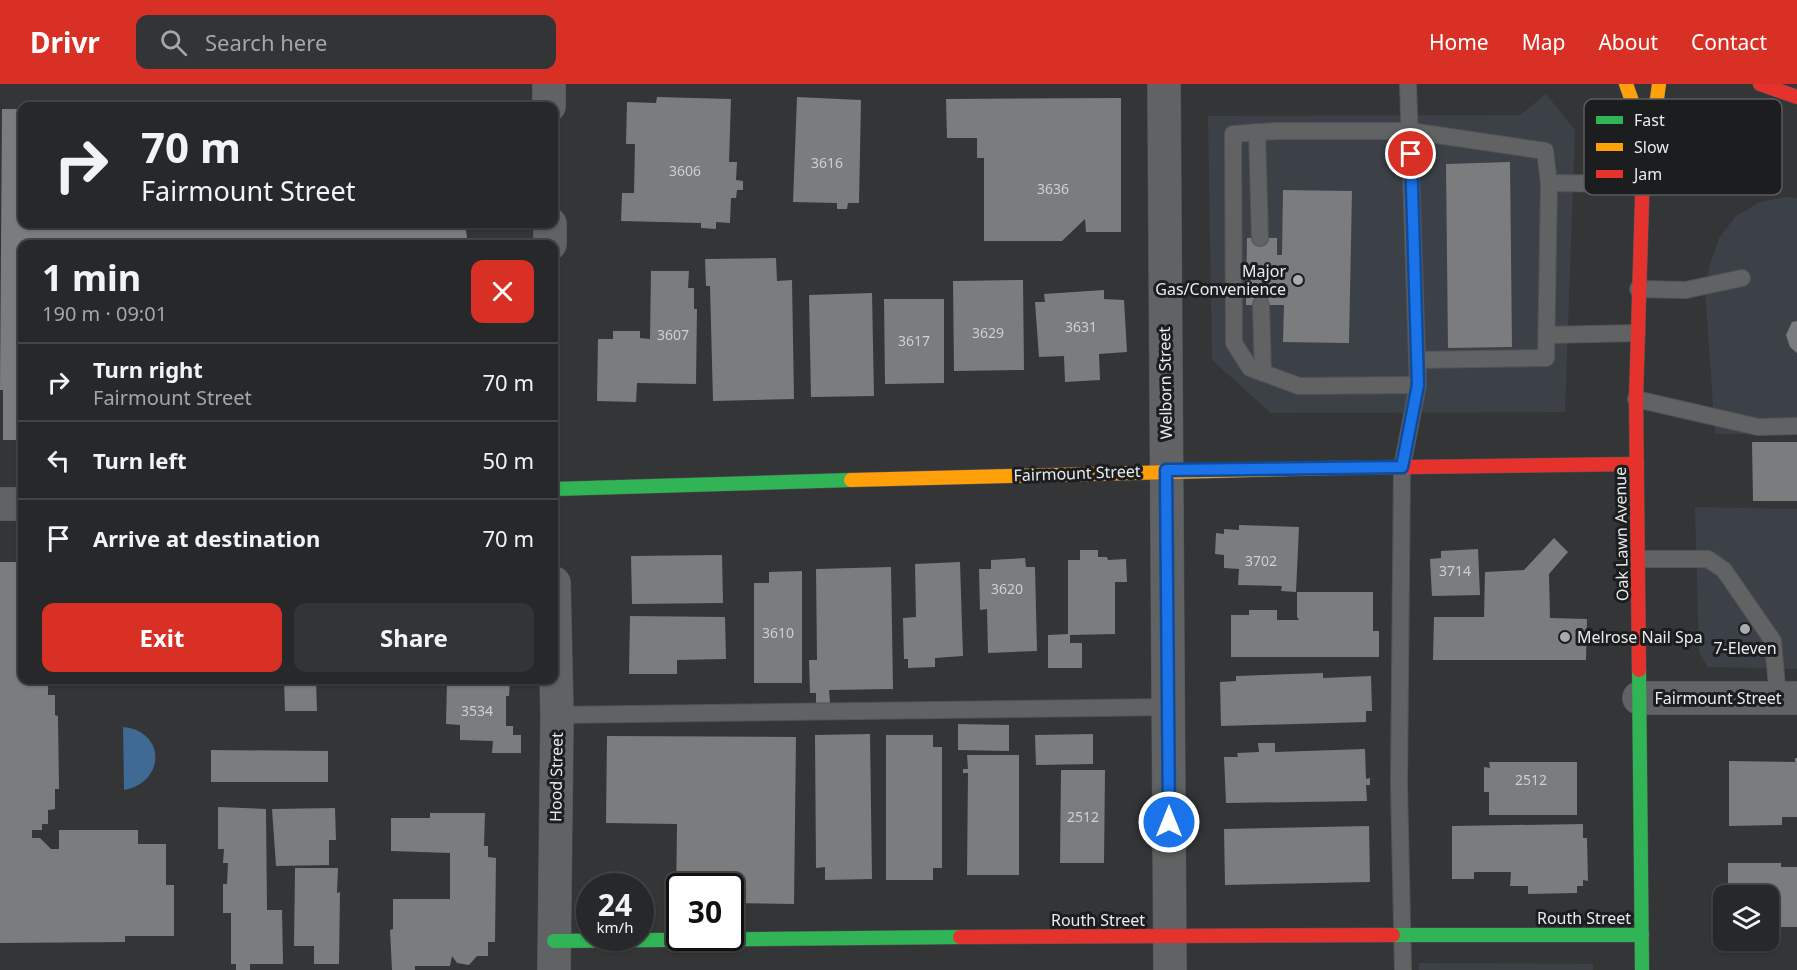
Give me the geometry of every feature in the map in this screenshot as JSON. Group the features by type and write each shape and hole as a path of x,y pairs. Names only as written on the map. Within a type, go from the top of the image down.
{"street":[{"path":"549,84 549,102"},
{"name":"Welborn Street","path":"1164,84 1170,970"},
{"name":"Oak Lawn Avenue","path":"1626,84 1631,99"},
{"name":"Oak Lawn Avenue","path":"1657,99 1659,84"},
{"path":"1760,84 1797,97"},
{"name":"Oak Lawn Avenue","path":"1641,195 1636,399 1642,970"},
{"name":"Fairmount Street","path":"558,489 1166,470 1637,464"},
{"path":"0,504 18,504"},
{"name":"Hood Street","path":"554,955 556,684"},
{"name":"Fairmount Street","path":"1639,698 1788,698"},
{"name":"Routh Street","path":"554,955 1170,936 1642,935"}],"lane":[{"path":"1404,970 1399,784 1402,467 1418,385 1408,84"},
{"path":"1417,360 1546,358 1549,183 1545,151 1410,132 1277,131 1233,134 1234,343 1250,368 1299,386 1418,385"},
{"path":"1257,132 1260,238"},
{"path":"1549,183 1584,183"},
{"path":"1638,289 1686,290 1742,278"},
{"path":"1261,305 1263,373"},
{"path":"1547,335 1637,333"},
{"path":"1636,399 1758,426 1797,426"},
{"path":"1638,559 1707,559 1724,570 1773,641 1788,698"},
{"path":"557,716 1168,707"}],"shaded area":[{"path":"1546,94 1575,130 1565,412 1271,413 1212,360 1208,116 1520,115"},
{"path":"1787,197 1797,198 1797,434 1715,434 1705,288 1710,264 1719,238 1736,216 1760,202"},
{"path":"1695,507 1797,509 1797,669 1708,667 1699,653"},
{"path":"1419,963 1593,964 1593,970 1419,970"}],"water":[{"path":"123,727 147,737 153,747 155,757 148,777 138,785 124,790"}],"building":[{"path":"657,97 731,99 729,162 737,162 736,180 743,181 743,190 737,190 736,198 731,198 730,223 716,222 716,229 701,228 701,223 621,221 622,193 634,193 635,144 626,144 627,102 656,103"},
{"path":"797,97 861,100 859,203 848,203 847,209 837,209 837,203 793,202"},
{"path":"1121,98 1121,232 1086,232 1085,219 1062,241 984,241 984,158 977,158 977,138 947,138 946,99"},
{"path":"2,109 18,109 18,228 466,228 467,240 18,240 18,440 3,440 3,390 0,390"},
{"path":"1510,162 1512,347 1448,348 1446,164"},
{"name":"Major Gas/Convenience","path":"1283,190 1352,191 1349,343 1283,342 1284,305 1246,305 1247,238 1277,238 1277,255 1282,255"},
{"path":"776,258 777,281 792,280 794,399 713,401 710,286 706,286 705,259"},
{"path":"651,271 689,271 688,288 694,288 694,309 697,309 696,384 637,383 636,402 597,401 598,339 613,339 613,331 640,331 640,338 650,339"},
{"path":"1023,280 1024,370 954,371 953,281"},
{"path":"1104,290 1104,299 1124,300 1127,352 1099,354 1100,380 1065,382 1064,356 1039,357 1035,302 1045,302 1044,294"},
{"path":"872,293 874,396 811,397 809,295"},
{"path":"884,299 944,299 944,383 885,384"},
{"path":"1797,321 1797,353 1790,347 1786,335 1792,322"},
{"path":"1752,442 1797,442 1797,501 1753,501"},
{"path":"1239,525 1299,527 1296,592 1281,591 1282,586 1238,585 1239,569 1224,568 1224,555 1215,554 1216,533 1224,534 1224,529 1239,530"},
{"path":"1554,538 1568,552 1549,574 1550,618 1587,619 1586,660 1433,660 1434,617 1484,617 1485,572 1524,570"},
{"path":"1478,549 1480,595 1432,596 1430,559 1441,558 1441,551"},
{"path":"1080,550 1098,550 1098,557 1107,557 1108,560 1126,559 1127,582 1115,582 1115,634 1070,635 1070,643 1082,643 1082,668 1048,668 1048,635 1068,634 1068,560 1080,560"},
{"path":"722,555 723,603 632,604 631,556"},
{"path":"1025,558 1026,567 1035,567 1037,651 988,653 987,609 980,610 979,569 991,569 991,560"},
{"path":"0,562 18,562 18,684 48,684 48,695 55,695 55,715 58,716 59,789 55,789 55,809 48,810 48,824 42,824 42,830 32,830 32,838 40,838 51,849 59,849 59,830 138,830 138,844 166,844 166,885 174,885 174,936 125,936 125,942 0,943"},
{"path":"960,562 963,656 935,658 935,667 908,668 908,659 904,659 903,618 916,617 915,564"},
{"path":"891,567 893,689 829,690 830,703 816,703 816,693 810,693 809,660 817,660 816,569"},
{"path":"802,571 802,683 754,683 754,583 769,583 769,572"},
{"path":"1297,592 1373,592 1373,631 1379,631 1379,657 1231,657 1231,615 1249,615 1249,610 1277,610 1277,620 1299,620"},
{"path":"630,616 725,617 726,659 677,660 677,674 629,674"},
{"path":"1323,673 1323,678 1371,676 1372,711 1366,711 1366,722 1221,726 1220,682 1236,681 1236,676"},
{"path":"284,684 316,684 317,711 285,711"},
{"path":"447,684 510,684 509,696 506,696 506,726 513,726 513,735 521,735 521,753 492,753 493,741 460,740 460,725 446,724"},
{"path":"958,724 1009,725 1009,751 958,750"},
{"path":"870,734 872,879 825,880 825,867 816,868 815,735"},
{"path":"1093,734 1093,764 1036,765 1035,735"},
{"path":"886,735 933,735 933,747 942,747 942,868 933,868 933,880 886,880"},
{"path":"607,736 796,737 794,904 744,903 744,873 676,873 677,824 606,823"},
{"path":"1258,743 1275,743 1275,752 1365,749 1366,779 1370,778 1370,785 1366,785 1367,801 1226,803 1224,757 1238,757 1237,753 1259,752"},
{"path":"211,750 328,751 328,782 211,782"},
{"path":"967,755 1019,755 1019,875 967,875 968,773 963,773 963,769 968,769"},
{"path":"1797,758 1797,817 1782,817 1782,825 1729,826 1729,761 1795,762"},
{"path":"1489,762 1577,762 1577,815 1489,815 1489,792 1484,792 1484,767 1490,768"},
{"path":"1061,770 1105,770 1104,863 1060,863"},
{"path":"218,807 266,809 267,910 282,910 283,964 250,964 250,970 236,970 236,964 231,964 231,913 223,913 223,884 227,884 228,863 223,863 224,849 218,849"},
{"path":"335,808 336,840 329,840 329,865 276,866 272,809"},
{"path":"430,813 485,813 484,846 488,846 488,857 496,858 495,942 488,942 488,956 477,956 469,965 457,963 452,956 450,966 415,966 415,970 392,970 390,930 393,929 393,899 450,899 450,853 391,851 391,818 430,818"},
{"path":"1583,824 1583,838 1587,838 1588,881 1583,880 1583,886 1577,886 1577,893 1528,894 1528,886 1510,886 1511,872 1474,872 1474,879 1452,879 1452,826"},
{"path":"1369,826 1370,882 1225,885 1224,829"},
{"path":"1728,863 1781,863 1781,867 1797,867 1797,927 1779,927 1779,885 1728,885"},
{"path":"295,868 338,868 339,964 314,964 314,946 294,946"}],"traffic: fast":[{"path":"558,489 851,480"},
{"path":"1639,670 1642,970"},
{"path":"1393,935 1642,935"},
{"path":"554,941 960,937"}],"traffic: slow":[{"path":"1626,84 1631,99"},
{"path":"1657,99 1659,84"},
{"path":"851,480 1333,468"}],"traffic: jam":[{"path":"1760,84 1797,97"},
{"path":"1639,670 1636,399 1642,195"},
{"path":"1333,468 1637,464"},
{"path":"960,937 1393,935"}],"place":[{"name":"Major Gas/Convenience","path":"1298,280"},
{"name":"7-Eleven","path":"1745,629"},
{"name":"Melrose Nail Spa","path":"1565,637"}],"route":[{"path":"1169,822 1166,470 1402,467 1418,385 1411,154"}]}
